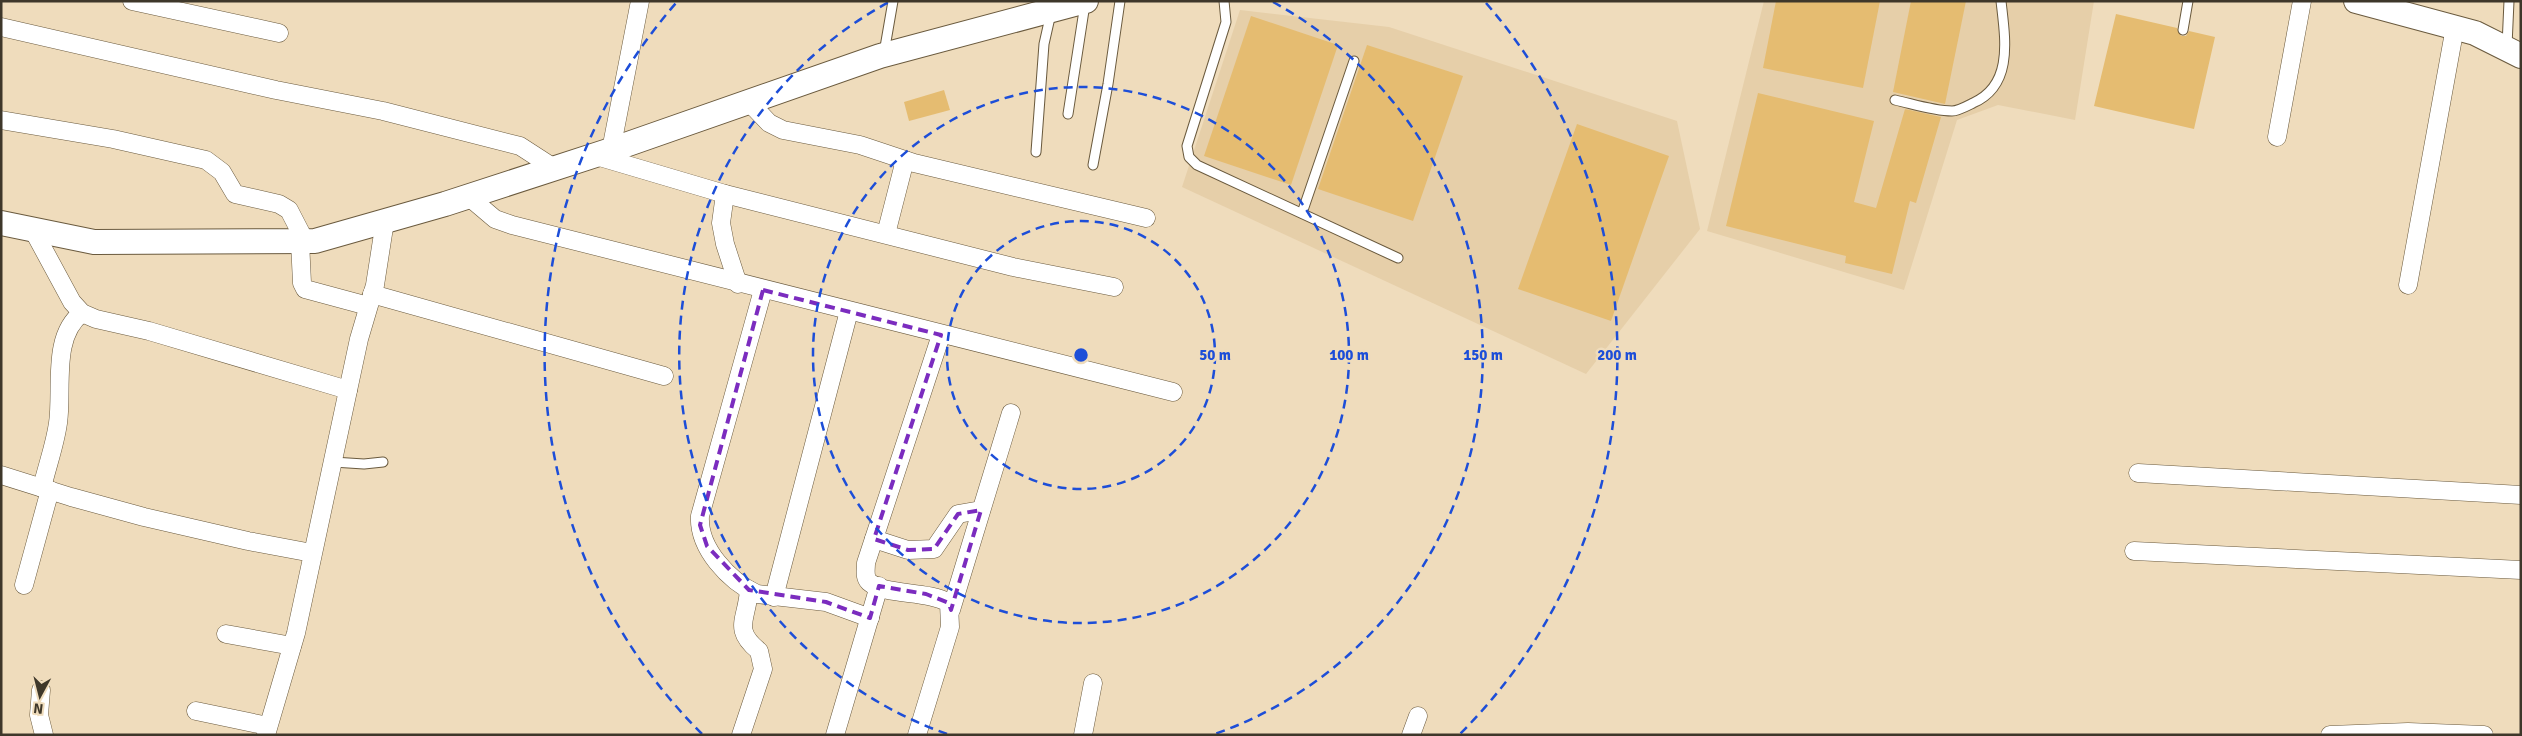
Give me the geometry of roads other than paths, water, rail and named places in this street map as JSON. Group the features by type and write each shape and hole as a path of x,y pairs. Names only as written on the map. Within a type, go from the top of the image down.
{"main road":[{"path":"1,223 94,242 315,241 468,197 884,56 1086,1"},
{"path":"2356,1 2475,33 2514,52"}],"street":[{"path":"132,1 279,33"},
{"path":"640,1 602,153 725,194 1043,274 1114,287"},
{"path":"2277,137 2302,1"},
{"path":"1,27 276,90 383,111 520,146 554,168"},
{"path":"2408,285 2455,27"},
{"path":"749,102 769,123 782,130 860,144 904,160 1146,218"},
{"path":"1,120 113,139 206,160 222,172 235,194 279,204 289,210 303,241 302,283 304,289 370,300 664,376"},
{"path":"886,234 904,160"},
{"path":"725,194 722,230 738,284"},
{"path":"468,197 495,219 512,226 1173,392"},
{"path":"196,710 267,730 292,646 348,390 370,300 385,221"},
{"path":"33,230 72,302 82,313 96,319 148,331 348,390"},
{"path":"764,290 702,507 700,525 706,546 723,567 748,590 756,594 826,602 870,618"},
{"path":"774,596 849,311"},
{"path":"24,585 46,489 58,423 59,373 64,348 74,320 82,313"},
{"path":"941,335 874,539 865,574 869,582 879,586 926,594 949,603 951,610"},
{"path":"917,735 950,627 951,610 1011,413"},
{"path":"2138,473 2521,495"},
{"path":"1,475 144,517 312,553"},
{"path":"874,539 908,550 934,549 958,514 981,510"},
{"path":"2134,551 2521,570"},
{"path":"835,735 879,586"},
{"path":"741,735 763,669 759,651 748,642 742,632 748,590"},
{"path":"226,634 292,646"},
{"path":"1084,735 1093,683"},
{"path":"41,690 39,715 44,735"},
{"path":"1411,735 1418,716"},
{"path":"2330,735 2408,732 2484,735"}],"lane":[{"path":"884,56 893,1"},
{"path":"1068,114 1086,1"},
{"path":"1093,165 1108,84 1120,1"},
{"path":"1224,1 1226,22 1187,146 1188,156 1197,165 1398,258"},
{"path":"1895,100 1953,112 1981,99 1998,81 2005,62 2006,43 2001,1"},
{"path":"2183,30 2188,1"},
{"path":"2509,1 2514,52"},
{"path":"1036,152 1044,44 1052,11"},
{"path":"1302,213 1354,61"},
{"path":"333,462 364,464 384,462"}]}
